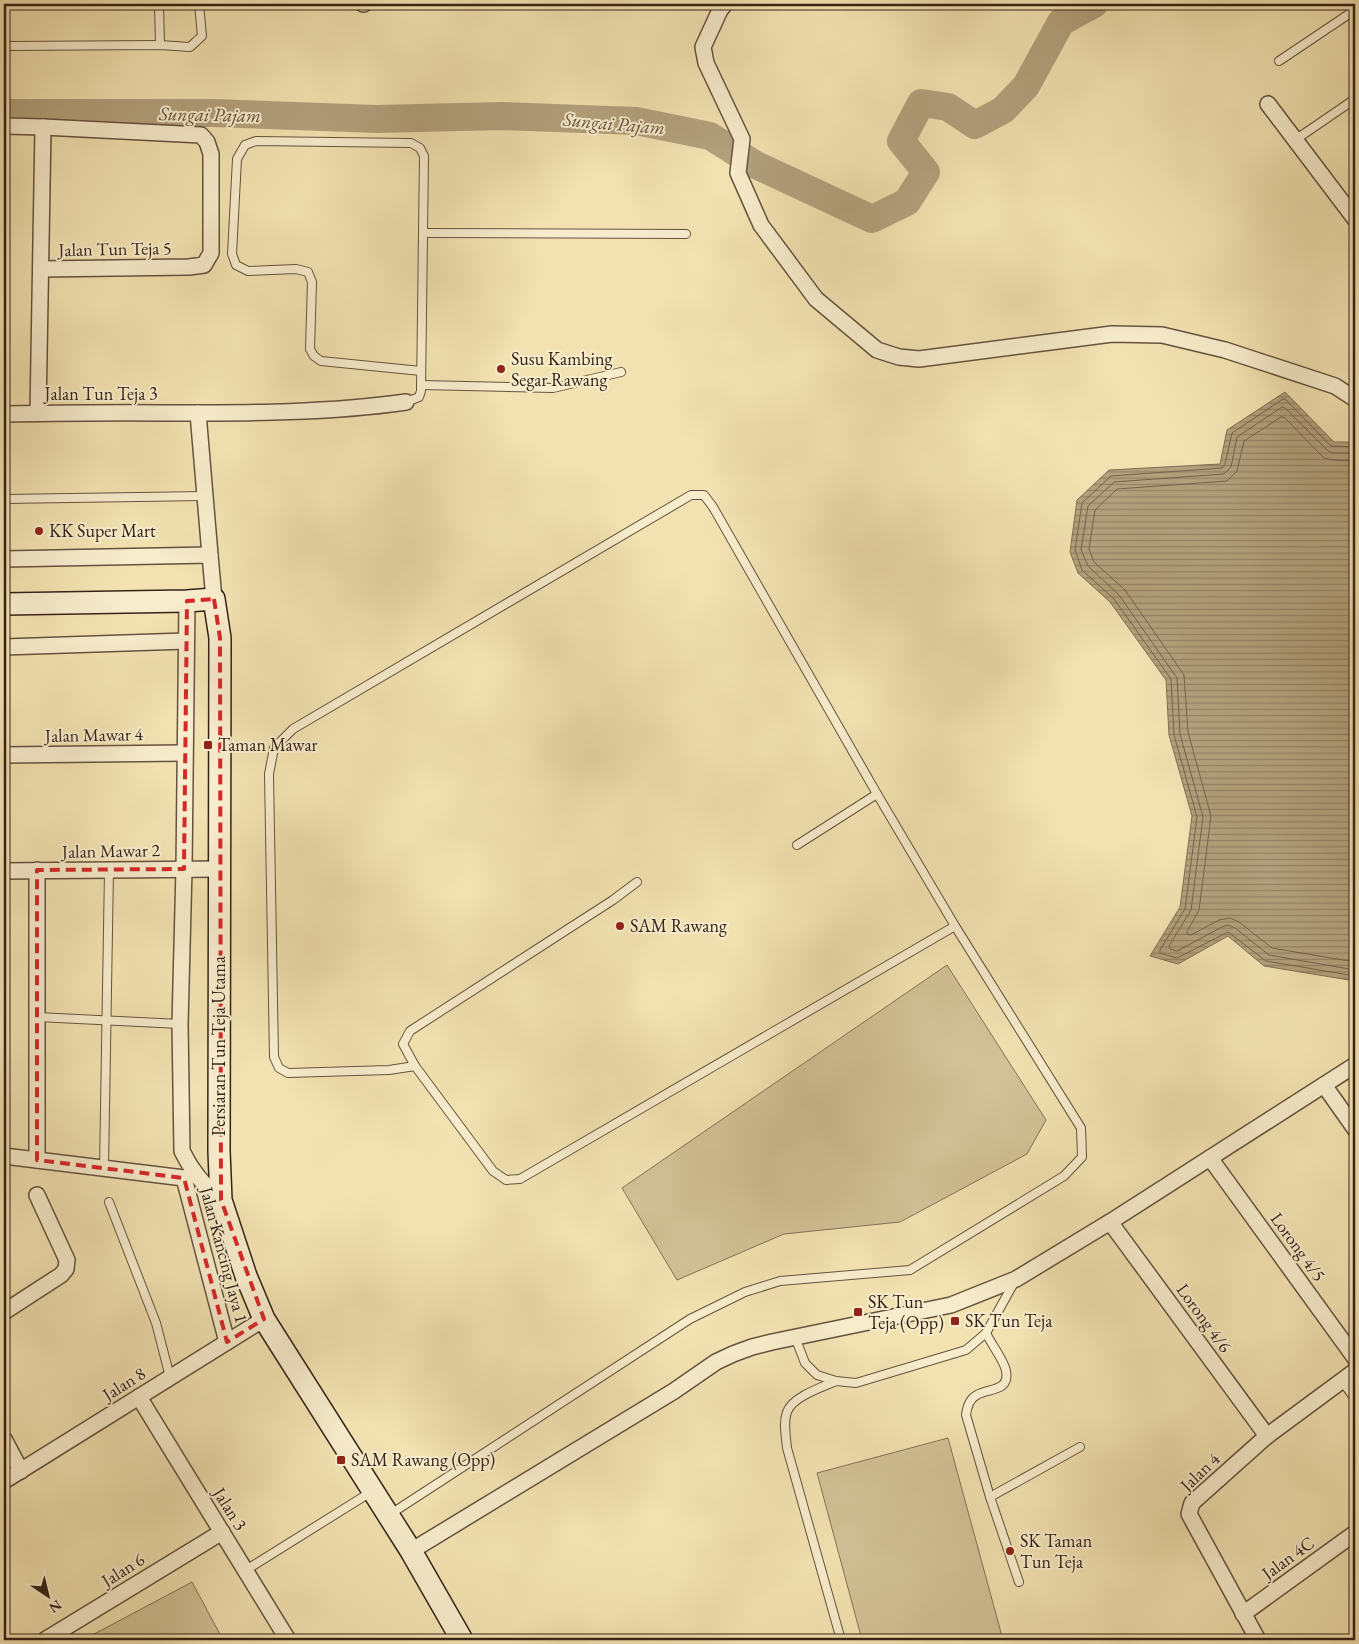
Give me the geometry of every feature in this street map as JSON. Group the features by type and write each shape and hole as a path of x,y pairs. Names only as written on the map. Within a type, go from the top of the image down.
{"street":[{"path":"725,4 720,10 703,47 706,62 742,139 738,172 760,225 816,298 877,350 899,357 918,358 1112,334 1162,336 1225,350 1335,386 1355,399"},
{"path":"1268,104 1355,220"},
{"path":"4,126 44,127 38,414"},
{"name":"Jalan Tun Teja 5","path":"41,269 189,267 204,264 211,254 211,154 207,142 201,135 44,127"},
{"name":"Jalan Tun Teja 3","path":"4,414 327,410 367,408 406,402"},
{"path":"4,604 214,599 198,413"},
{"path":"4,559 210,555"},
{"name":"Persiaran Tun Teja Utama","path":"214,599 220,638 219,1151 221,1200 246,1276 264,1319 411,1551 462,1640"},
{"name":"Jalan Kancing Jaya 1","path":"187,601 180,1024 182,1151 227,1342"},
{"path":"4,647 186,641"},
{"name":"Jalan Mawar 4","path":"4,755 184,753"},
{"name":"Jalan Mawar 2","path":"4,871 219,868"},
{"path":"37,870 37,1160"},
{"path":"411,1551 674,1391 716,1362 733,1354 752,1347 795,1337 951,1305 1016,1279 1110,1222 1355,1065"},
{"path":"1324,1085 1355,1129"},
{"path":"4,1156 104,1168 187,1173 221,1200"},
{"name":"Lorong 4/5","path":"1210,1158 1355,1358"},
{"path":"4,1312 61,1275 66,1269 67,1260 37,1195"},
{"name":"Lorong 4/6","path":"1110,1222 1267,1436"},
{"name":"Jalan 8","path":"4,1481 264,1319"},
{"name":"Jalan 4","path":"1258,1640 1189,1514 1192,1503 1267,1436 1355,1371"},
{"name":"Jalan 3","path":"139,1397 288,1640"},
{"path":"4,1439 21,1471"},
{"name":"Jalan 6","path":"45,1640 222,1532"},
{"name":"Jalan 4C","path":"1243,1614 1355,1533"}],"lane":[{"path":"160,4 160,45"},
{"path":"4,46 160,45 190,47 202,36 199,4"},
{"path":"1279,61 1355,10"},
{"path":"1295,140 1355,99"},
{"path":"406,402 419,397 421,385 424,156 420,148 411,142 256,141 244,145 237,158 232,254 236,265 248,271 296,269 308,272 312,282 310,349 314,356 321,361 421,371"},
{"path":"424,233 686,234"},
{"path":"421,385 553,388 621,372"},
{"path":"389,1516 690,1319 745,1292 780,1281 910,1270 1064,1176 1082,1157 1081,1128 955,926 877,794 713,507 704,495 691,495 301,724 293,729 274,748 269,774 274,1057 279,1068 288,1073 389,1070 415,1066"},
{"path":"4,499 205,496"},
{"path":"797,845 877,794"},
{"path":"104,1168 109,870"},
{"path":"637,882 613,900 410,1031 403,1044 415,1066 493,1171 506,1180 520,1179 955,926"},
{"path":"37,1017 180,1024"},
{"path":"109,1202 156,1323 170,1377"},
{"path":"795,1337 805,1364 817,1375 836,1381 856,1383 966,1350 986,1333 1016,1279"},
{"path":"986,1333 1006,1370 1006,1381 999,1388 977,1395 968,1404 966,1415 990,1497 1019,1582"},
{"path":"836,1381 802,1396 787,1411 785,1427 787,1448 841,1640"},
{"path":"1342,1381 1355,1399"},
{"path":"990,1497 1080,1447"},
{"path":"246,1570 373,1491"}],"highlighted area":[{"path":"214,599 220,638 221,1200 264,1319 227,1342 184,1178 37,1160 37,870 184,869 187,601"}],"shaded area":[{"path":"947,965 1046,1120 1027,1154 900,1222 784,1234 677,1280 622,1188"},
{"path":"948,1438 1003,1640 862,1640 817,1473"},
{"path":"192,1582 223,1640 83,1640"}],"water":[{"path":"1285,392 1334,442 1355,442 1355,981 1264,966 1228,936 1178,964 1150,956 1180,907 1192,816 1169,735 1166,680 1110,602 1078,573 1070,552 1077,500 1109,470 1220,464 1227,430"}],"waterway":[{"name":"Sungai Pajam","path":"4,113 213,113 377,119 502,116 636,121 710,136 756,165 872,219 907,202 926,172 901,141 921,103 948,107 975,125 1003,110 1026,86 1061,22 1094,4"}],"place":[{"name":"Susu Kambing Segar Rawang","path":"501,369"},
{"name":"KK Super Mart","path":"39,531"},
{"name":"Taman Mawar","path":"208,745"},
{"name":"SAM Rawang","path":"620,926"},
{"name":"SK Tun Teja (Opp)","path":"858,1312"},
{"name":"SK Tun Teja","path":"955,1321"},
{"name":"SAM Rawang (Opp)","path":"341,1460"},
{"name":"SK Taman Tun Teja","path":"1010,1551"}]}
